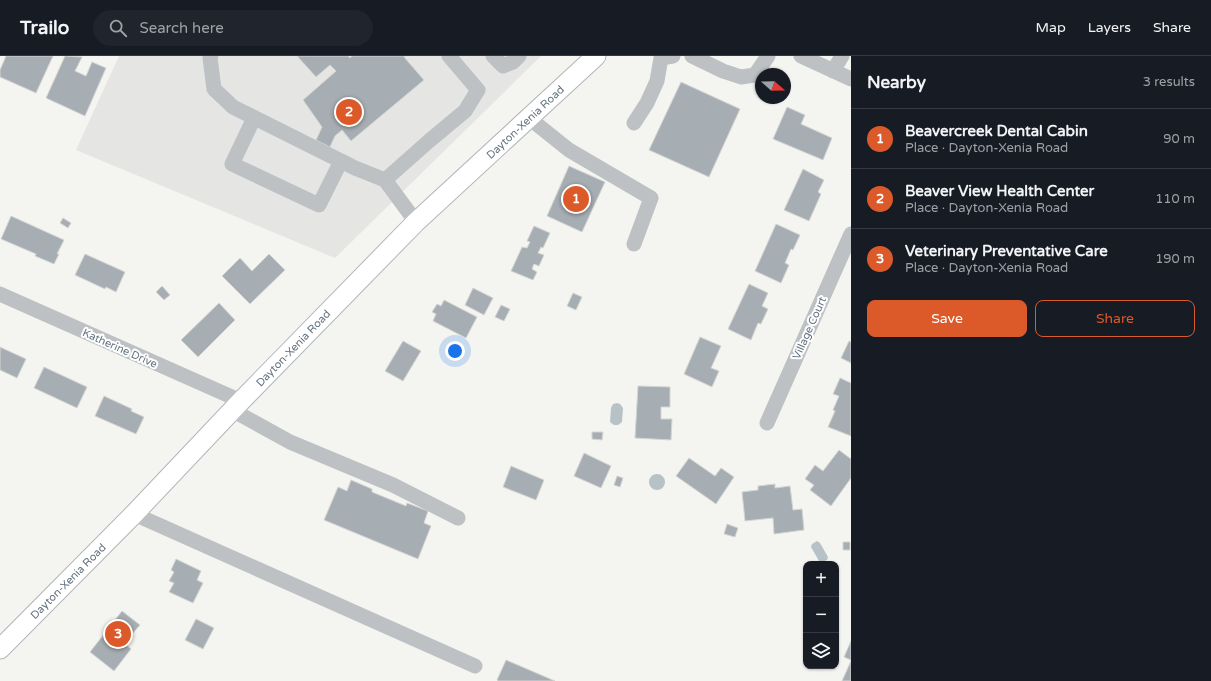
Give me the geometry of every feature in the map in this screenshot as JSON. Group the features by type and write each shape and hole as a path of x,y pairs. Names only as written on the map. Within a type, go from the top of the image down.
{"main road":[{"name":"Dayton-Xenia Road","path":"3,642 134,514 236,406 416,222 596,56"}],"street":[{"path":"211,56 214,89 233,107 340,161 385,180 416,222"},
{"path":"385,180 465,111 478,90 449,56"},
{"path":"493,56 503,66 513,62 519,56"},
{"path":"634,122 647,103 657,81 662,58 673,56"},
{"path":"692,56 723,71 741,77 756,75 768,56"},
{"path":"802,56 820,60 833,70 851,79"},
{"path":"833,70 842,56"},
{"path":"254,118 232,164 319,205 340,161"},
{"path":"529,118 569,150 651,198 634,244"},
{"name":"Village Court","path":"767,423 851,234"},
{"name":"Katherine Drive","path":"0,294 236,406 290,442 393,485 458,518"},
{"path":"134,514 475,666"}],"shaded area":[{"path":"119,56 541,56 335,258 76,150"},
{"path":"617,403 623,408 622,422 618,425 614,425 610,422 611,408 613,404"},
{"path":"654,474 660,474 665,479 663,488 660,490 654,490 649,485 649,479"},
{"path":"817,541 820,543 828,557 827,560 819,561 811,547 812,544"}],"building":[{"path":"6,56 53,56 36,93 0,77 0,70"},
{"path":"65,56 82,57 75,71 86,76 92,62 106,68 85,116 46,98"},
{"path":"297,56 348,56 350,58 352,56 405,56 404,57 424,80 351,141 342,130 335,136 330,147 316,140 322,127 303,100 336,71 330,65 316,77"},
{"path":"681,82 740,109 709,177 649,150"},
{"path":"787,107 805,115 801,124 832,138 823,160 773,139"},
{"path":"569,166 605,182 582,232 547,216"},
{"path":"803,169 824,180 818,192 821,194 809,221 784,210"},
{"path":"11,216 64,240 54,264 35,256 36,254 1,239"},
{"path":"63,218 71,223 68,228 60,223"},
{"path":"776,224 800,235 793,250 791,249 785,263 789,265 781,283 755,271"},
{"path":"534,226 550,233 543,248 541,247 538,253 544,255 539,266 534,264 532,269 537,272 533,280 511,271 522,247 527,248 530,242 527,241"},
{"path":"85,254 125,272 116,292 106,287 105,289 75,275"},
{"path":"269,254 285,270 250,304 222,276 240,258 252,271"},
{"path":"749,284 768,293 762,306 768,309 761,324 758,323 751,340 728,329"},
{"path":"162,286 170,295 164,300 156,292"},
{"path":"473,288 493,298 484,315 465,305"},
{"path":"573,293 582,297 576,310 567,306"},
{"path":"444,300 477,317 466,338 433,321 436,314 432,312 437,304 441,306"},
{"path":"219,303 235,320 198,357 181,340"},
{"path":"501,305 510,309 504,321 495,317"},
{"path":"700,337 721,346 711,368 719,371 712,387 684,374"},
{"path":"403,341 421,351 403,381 385,371"},
{"path":"849,341 851,342 851,363 841,358"},
{"path":"0,347 26,359 17,378 0,370"},
{"path":"44,367 87,387 77,408 34,388"},
{"path":"840,378 851,383 851,436 828,427 835,411 833,410 839,396 833,394"},
{"path":"638,386 670,387 670,407 661,407 661,419 672,419 671,440 635,438"},
{"path":"104,396 132,409 131,411 144,417 136,434 95,416"},
{"path":"592,432 603,432 602,440 592,439"},
{"path":"839,450 851,459 851,478 831,506 810,490 814,485 805,479 815,465 823,471"},
{"path":"584,453 611,466 601,488 574,476"},
{"path":"689,458 715,476 721,468 734,477 716,504 676,476"},
{"path":"511,466 544,480 536,500 503,487"},
{"path":"617,476 623,478 620,487 614,485"},
{"path":"351,480 372,489 372,492 406,506 407,503 428,511 424,523 431,526 418,559 324,520 338,487 347,491"},
{"path":"775,484 775,488 790,486 793,510 802,509 804,530 774,534 773,518 745,521 742,492 758,490 758,486"},
{"path":"727,524 738,528 735,537 724,534"},
{"path":"843,542 850,542 850,550 843,550"},
{"path":"176,559 201,571 197,580 203,583 193,603 169,592 174,583 169,581 174,572 171,570"},
{"path":"122,611 140,625 124,643 131,649 114,671 90,652"},
{"path":"196,619 214,628 203,649 185,640"},
{"path":"851,641 851,660 844,657"},
{"path":"506,660 555,681 498,681 497,680"},
{"path":"851,661 851,681 842,681"}],"place":[{"name":"Beaver View Health Center","path":"349,112"},
{"name":"Beavercreek Dental Cabin","path":"576,199"},
{"name":"Veterinary Preventative Care","path":"118,634"}]}
